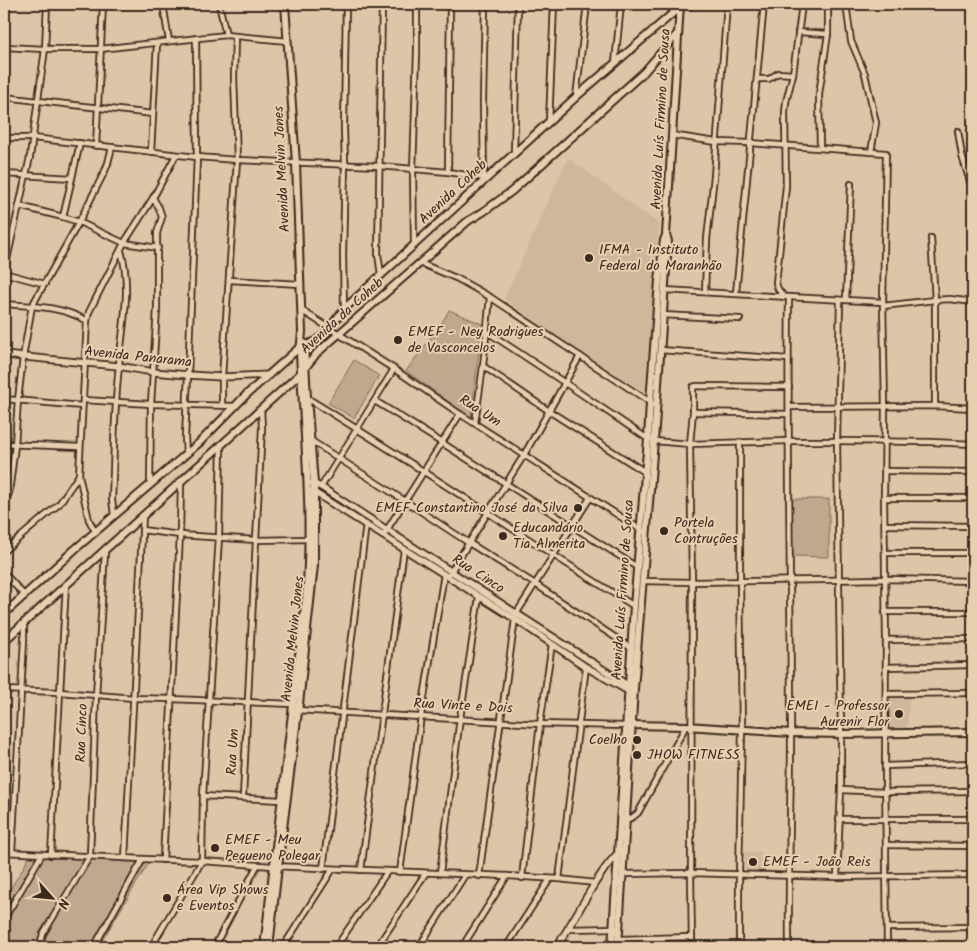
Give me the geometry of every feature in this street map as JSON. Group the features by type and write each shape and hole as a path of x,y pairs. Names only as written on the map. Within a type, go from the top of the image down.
{"main road":[{"name":"Avenida Melvin Jones","path":"285,4 296,162 303,370 311,483"},
{"name":"Avenida Coheb","path":"235,406 269,374 302,347 320,339 344,309 484,179 680,6"},
{"name":"Avenida Luís Firmino de Sousa","path":"631,691 632,648 635,640 634,606 651,440 658,342 659,280 666,235 680,6"},
{"name":"Avenida da Coheb","path":"4,641 303,370 317,353 338,334 468,221 512,191 644,72 678,34"},
{"name":"Avenida Luís Firmino de Sousa","path":"653,404 660,350 658,342 668,241 666,235"},
{"name":"Avenida Melvin Jones","path":"264,947 296,707 311,540 310,440 303,370"},
{"path":"4,614 95,531 199,443 235,406"},
{"name":"Avenida Luís Firmino de Sousa","path":"618,947 619,939 616,928 631,691 642,581 646,472 651,440"},
{"name":"Avenida Melvin Jones","path":"269,947 281,800 296,707"},
{"name":"Avenida Luís Firmino de Sousa","path":"612,947 623,874 621,853 626,820 629,725"},
{"path":"629,725 689,726 842,734 973,732"}],"street":[{"path":"45,284 4,273 27,175 33,138 45,49 47,4"},
{"path":"96,146 103,4"},
{"path":"163,4 169,41"},
{"path":"219,4 226,35"},
{"path":"344,309 346,4"},
{"path":"381,275 378,254 382,4"},
{"path":"414,245 413,170 417,52 416,4"},
{"path":"448,172 450,4"},
{"path":"4,138 33,138 176,155 237,160 379,166 448,172 484,179 485,4"},
{"path":"514,153 518,4"},
{"path":"549,122 554,4"},
{"path":"576,98 587,4"},
{"path":"615,64 621,4"},
{"path":"680,6 703,4"},
{"path":"705,292 707,239 727,4"},
{"path":"736,293 764,4"},
{"path":"789,947 788,876 791,732 788,359 786,297 778,289 776,283 786,186 786,102 793,74 802,4"},
{"path":"820,148 819,94 828,34 828,4"},
{"path":"846,4 851,41 865,74 876,122 871,152"},
{"path":"798,32 828,34"},
{"path":"4,46 45,49 100,49 226,35 288,41"},
{"path":"222,406 222,377 237,160 234,78 235,36"},
{"path":"186,454 186,404 197,157 196,38"},
{"path":"152,152 157,42"},
{"path":"757,79 769,79 778,73 793,74"},
{"path":"4,97 153,114"},
{"path":"958,131 962,156 973,191"},
{"path":"671,135 716,142 886,153 883,304 887,947"},
{"path":"63,217 80,143"},
{"path":"4,505 14,444 23,356 32,306 105,171 112,147"},
{"path":"95,531 89,520 79,475 87,321 89,312 124,243 153,198 176,155"},
{"path":"4,174 72,178"},
{"path":"837,877 842,734 838,580 837,407 851,184"},
{"path":"150,485 151,404 157,309 157,233 162,217 153,198"},
{"path":"19,206 79,222 124,243 158,248"},
{"path":"931,238 935,300 935,406"},
{"path":"114,516 112,500 116,402 125,306 124,268 121,251"},
{"path":"420,263 458,279 490,297 653,404"},
{"path":"229,280 300,284"},
{"path":"664,290 736,293 883,304 950,299 973,302"},
{"path":"474,423 490,297"},
{"path":"4,304 61,310 87,321"},
{"name":"Rua Um","path":"301,310 643,531"},
{"path":"662,315 740,319"},
{"path":"486,331 651,440 690,444 788,441 973,444"},
{"path":"660,350 788,359"},
{"name":"Avenida Panarama","path":"4,355 188,375 222,377 269,374"},
{"path":"447,574 524,455 580,356"},
{"path":"482,366 646,472"},
{"path":"321,486 394,369"},
{"path":"692,947 689,726 692,582 690,444 693,412 692,389 696,386 788,387"},
{"path":"307,398 357,428 553,556 634,606"},
{"path":"4,399 82,406"},
{"path":"83,400 235,406"},
{"path":"375,401 637,567"},
{"path":"788,407 935,406 973,408"},
{"name":"Rua Um","path":"243,797 262,428 261,408"},
{"path":"693,412 788,414"},
{"path":"385,533 460,414"},
{"path":"310,440 632,648"},
{"path":"739,947 738,875 742,730 740,442"},
{"path":"4,444 80,447"},
{"path":"151,947 202,861 203,796 219,537 221,444"},
{"path":"885,471 973,472"},
{"path":"4,551 59,504 79,475"},
{"path":"164,860 181,480"},
{"name":"Rua Cinco","path":"311,483 321,486 385,533 479,597 515,616 586,667 631,691"},
{"name":"Rua Cinco","path":"311,491 366,524 385,533 404,549 515,616 631,691"},
{"path":"479,876 515,616 590,498"},
{"path":"884,498 973,498"},
{"path":"125,858 143,514"},
{"path":"323,869 366,524"},
{"path":"885,524 973,526"},
{"path":"142,530 180,535 256,540 311,540"},
{"path":"361,870 404,549"},
{"name":"Rua Cinco","path":"90,856 96,696 105,553 103,550"},
{"path":"885,553 973,552"},
{"path":"4,573 24,595"},
{"name":"Rua Cinco","path":"400,872 421,716 447,574"},
{"path":"642,581 973,581"},
{"path":"51,855 66,584"},
{"path":"440,873 460,718 479,597"},
{"path":"885,612 973,612"},
{"path":"12,852 24,622"},
{"path":"886,640 973,639"},
{"path":"522,878 540,724 552,644"},
{"path":"886,666 973,665"},
{"path":"559,879 586,667"},
{"name":"Rua Vinte e Dois","path":"4,690 134,698 247,702 342,713 460,718 540,724 629,725"},
{"path":"886,694 973,693"},
{"path":"626,820 638,813 689,726"},
{"path":"885,766 973,763"},
{"path":"840,790 886,792 973,791"},
{"path":"203,796 281,800"},
{"path":"839,819 973,819"},
{"path":"886,845 973,846"},
{"path":"4,852 202,861 276,867 506,876 595,883"},
{"path":"557,947 611,859 621,853"},
{"path":"4,918 42,854"},
{"path":"39,947 43,934 90,856"},
{"path":"94,947 143,859"},
{"path":"214,947 256,866"},
{"path":"283,947 333,869"},
{"path":"336,947 386,872"},
{"path":"623,874 691,873 837,877 973,875"},
{"path":"378,947 425,874"},
{"path":"419,947 464,875"},
{"path":"462,947 506,876"},
{"path":"506,947 550,879"},
{"path":"887,928 973,927"},
{"path":"568,929 616,928"},
{"path":"619,939 692,937"}],"shaded area":[{"name":"IFMA - Instituto Federal do Maranhão","path":"568,158 659,224 645,392 558,337 504,299"},
{"path":"449,310 482,324 471,418 406,371 442,323"},
{"path":"354,360 379,376 354,418 328,403"},
{"path":"792,499 829,499 829,557 791,556"},
{"name":"EMEI - Professor Aurenir Flor","path":"909,697 907,730 891,730 890,698"},
{"name":"EMEF - João Reis","path":"745,852 761,852 760,873 745,872"},
{"path":"30,854 127,862 150,861 98,947 4,947 4,898"}],"place":[{"name":"IFMA - Instituto Federal do Maranhão","path":"589,258"},
{"name":"EMEF - Ney Rodrigues de Vasconcelos","path":"398,340"},
{"name":"EMEF Constantino José da Silva","path":"578,508"},
{"name":"Portela Contruções","path":"664,531"},
{"name":"Educandário Tia Almerita","path":"503,536"},
{"name":"EMEI - Professor Aurenir Flor","path":"899,714"},
{"name":"Coelho","path":"637,740"},
{"name":"JHOW FITNESS","path":"637,755"},
{"name":"EMEF - Meu Pequeno Polegar","path":"215,848"},
{"name":"EMEF - João Reis","path":"753,862"},
{"name":"Área Vip Shows e Eventos","path":"167,898"}]}
